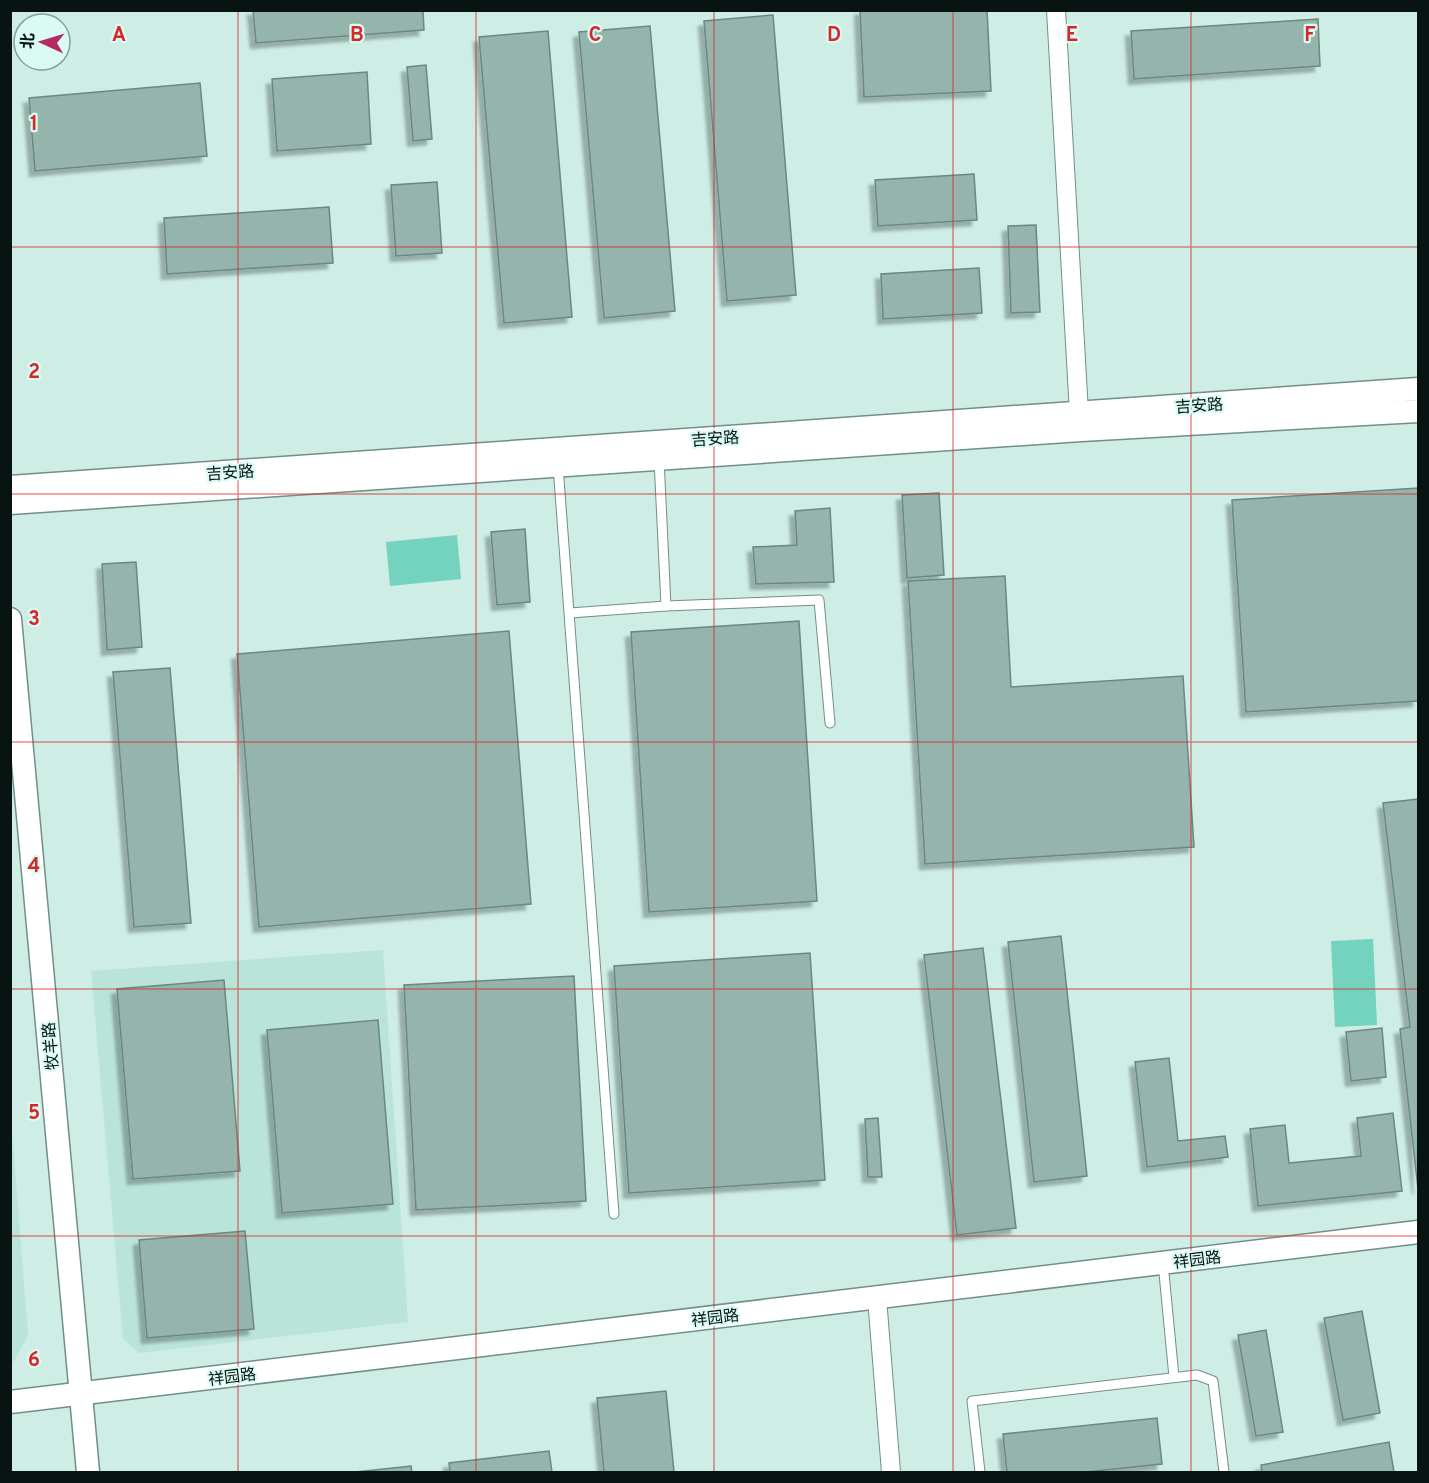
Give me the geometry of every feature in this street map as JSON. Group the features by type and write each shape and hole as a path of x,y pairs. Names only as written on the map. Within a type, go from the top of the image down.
{"street":[{"path":"1056,10 1079,413"},
{"name":"吉安路","path":"659,451 1079,413 1419,389"},
{"name":"吉安路","path":"10,487 1419,411"},
{"name":"吉安路","path":"10,503 557,457"},
{"name":"牧羊路","path":"10,619 88,1473"},
{"name":"祥园路","path":"10,1402 1419,1232"},
{"path":"877,1298 891,1473"}],"lane":[{"path":"659,451 666,606"},
{"path":"557,457 614,1214"},
{"path":"570,613 666,606 819,600 830,723"},
{"path":"1162,1263 1174,1377"},
{"path":"980,1473 972,1401 1197,1375 1213,1381 1224,1473"}],"shaded area":[{"path":"383,950 408,1322 140,1353 123,1339 91,971"},
{"path":"11,1119 28,1335 15,1360 11,1363"}],"green space":[{"path":"457,535 461,579 390,586 386,542"},
{"path":"1373,939 1377,1025 1335,1027 1331,941"}],"building":[{"path":"253,10 423,10 424,30 256,43"},
{"path":"860,10 987,10 991,91 864,97"},
{"path":"773,15 796,295 727,301 704,21"},
{"path":"1318,19 1320,66 1134,79 1131,31"},
{"path":"650,26 675,311 604,318 579,32"},
{"path":"548,31 572,317 504,323 479,37"},
{"path":"426,65 432,139 413,141 407,67"},
{"path":"367,72 371,144 277,151 272,79"},
{"path":"200,83 207,156 35,171 29,98"},
{"path":"974,174 977,220 878,226 875,180"},
{"path":"437,182 442,253 396,256 391,185"},
{"path":"329,207 333,263 167,274 164,218"},
{"path":"1036,225 1040,312 1011,313 1008,226"},
{"path":"979,268 982,313 883,319 881,274"},
{"path":"1418,488 1418,701 1246,712 1232,500"},
{"path":"939,493 944,575 907,578 902,495"},
{"path":"830,508 834,582 756,584 753,547 797,545 795,511"},
{"path":"525,529 530,602 497,605 491,532"},
{"path":"136,562 142,647 107,650 102,564"},
{"path":"1005,576 1011,687 1183,676 1194,847 925,864 908,581"},
{"path":"799,621 817,901 649,912 631,632"},
{"path":"509,631 531,904 259,927 237,654"},
{"path":"170,668 191,923 134,927 113,672"},
{"path":"1418,799 1418,1189 1400,1029 1410,1027 1383,803"},
{"path":"1061,936 1087,1176 1034,1182 1008,942"},
{"path":"983,948 1016,1228 957,1235 924,955"},
{"path":"810,953 825,1180 629,1193 614,966"},
{"path":"574,976 586,1201 416,1210 404,985"},
{"path":"224,980 240,1171 133,1179 117,989"},
{"path":"378,1020 393,1204 282,1213 267,1030"},
{"path":"1382,1028 1386,1077 1351,1081 1346,1032"},
{"path":"1169,1058 1178,1141 1225,1136 1228,1157 1147,1167 1135,1062"},
{"path":"1393,1113 1402,1191 1258,1206 1250,1129 1285,1125 1289,1163 1361,1156 1357,1118"},
{"path":"878,1118 882,1177 868,1177 865,1119"},
{"path":"245,1231 254,1329 147,1338 139,1240"},
{"path":"1362,1311 1380,1413 1343,1420 1324,1318"},
{"path":"1266,1330 1283,1432 1256,1436 1238,1335"},
{"path":"666,1391 674,1472 604,1472 597,1398"},
{"path":"1157,1418 1162,1464 1086,1472 1007,1472 1003,1434"},
{"path":"1389,1442 1394,1472 1262,1472 1261,1465"},
{"path":"549,1451 552,1472 450,1472 449,1463"},
{"path":"411,1466 412,1472 355,1472"}]}
